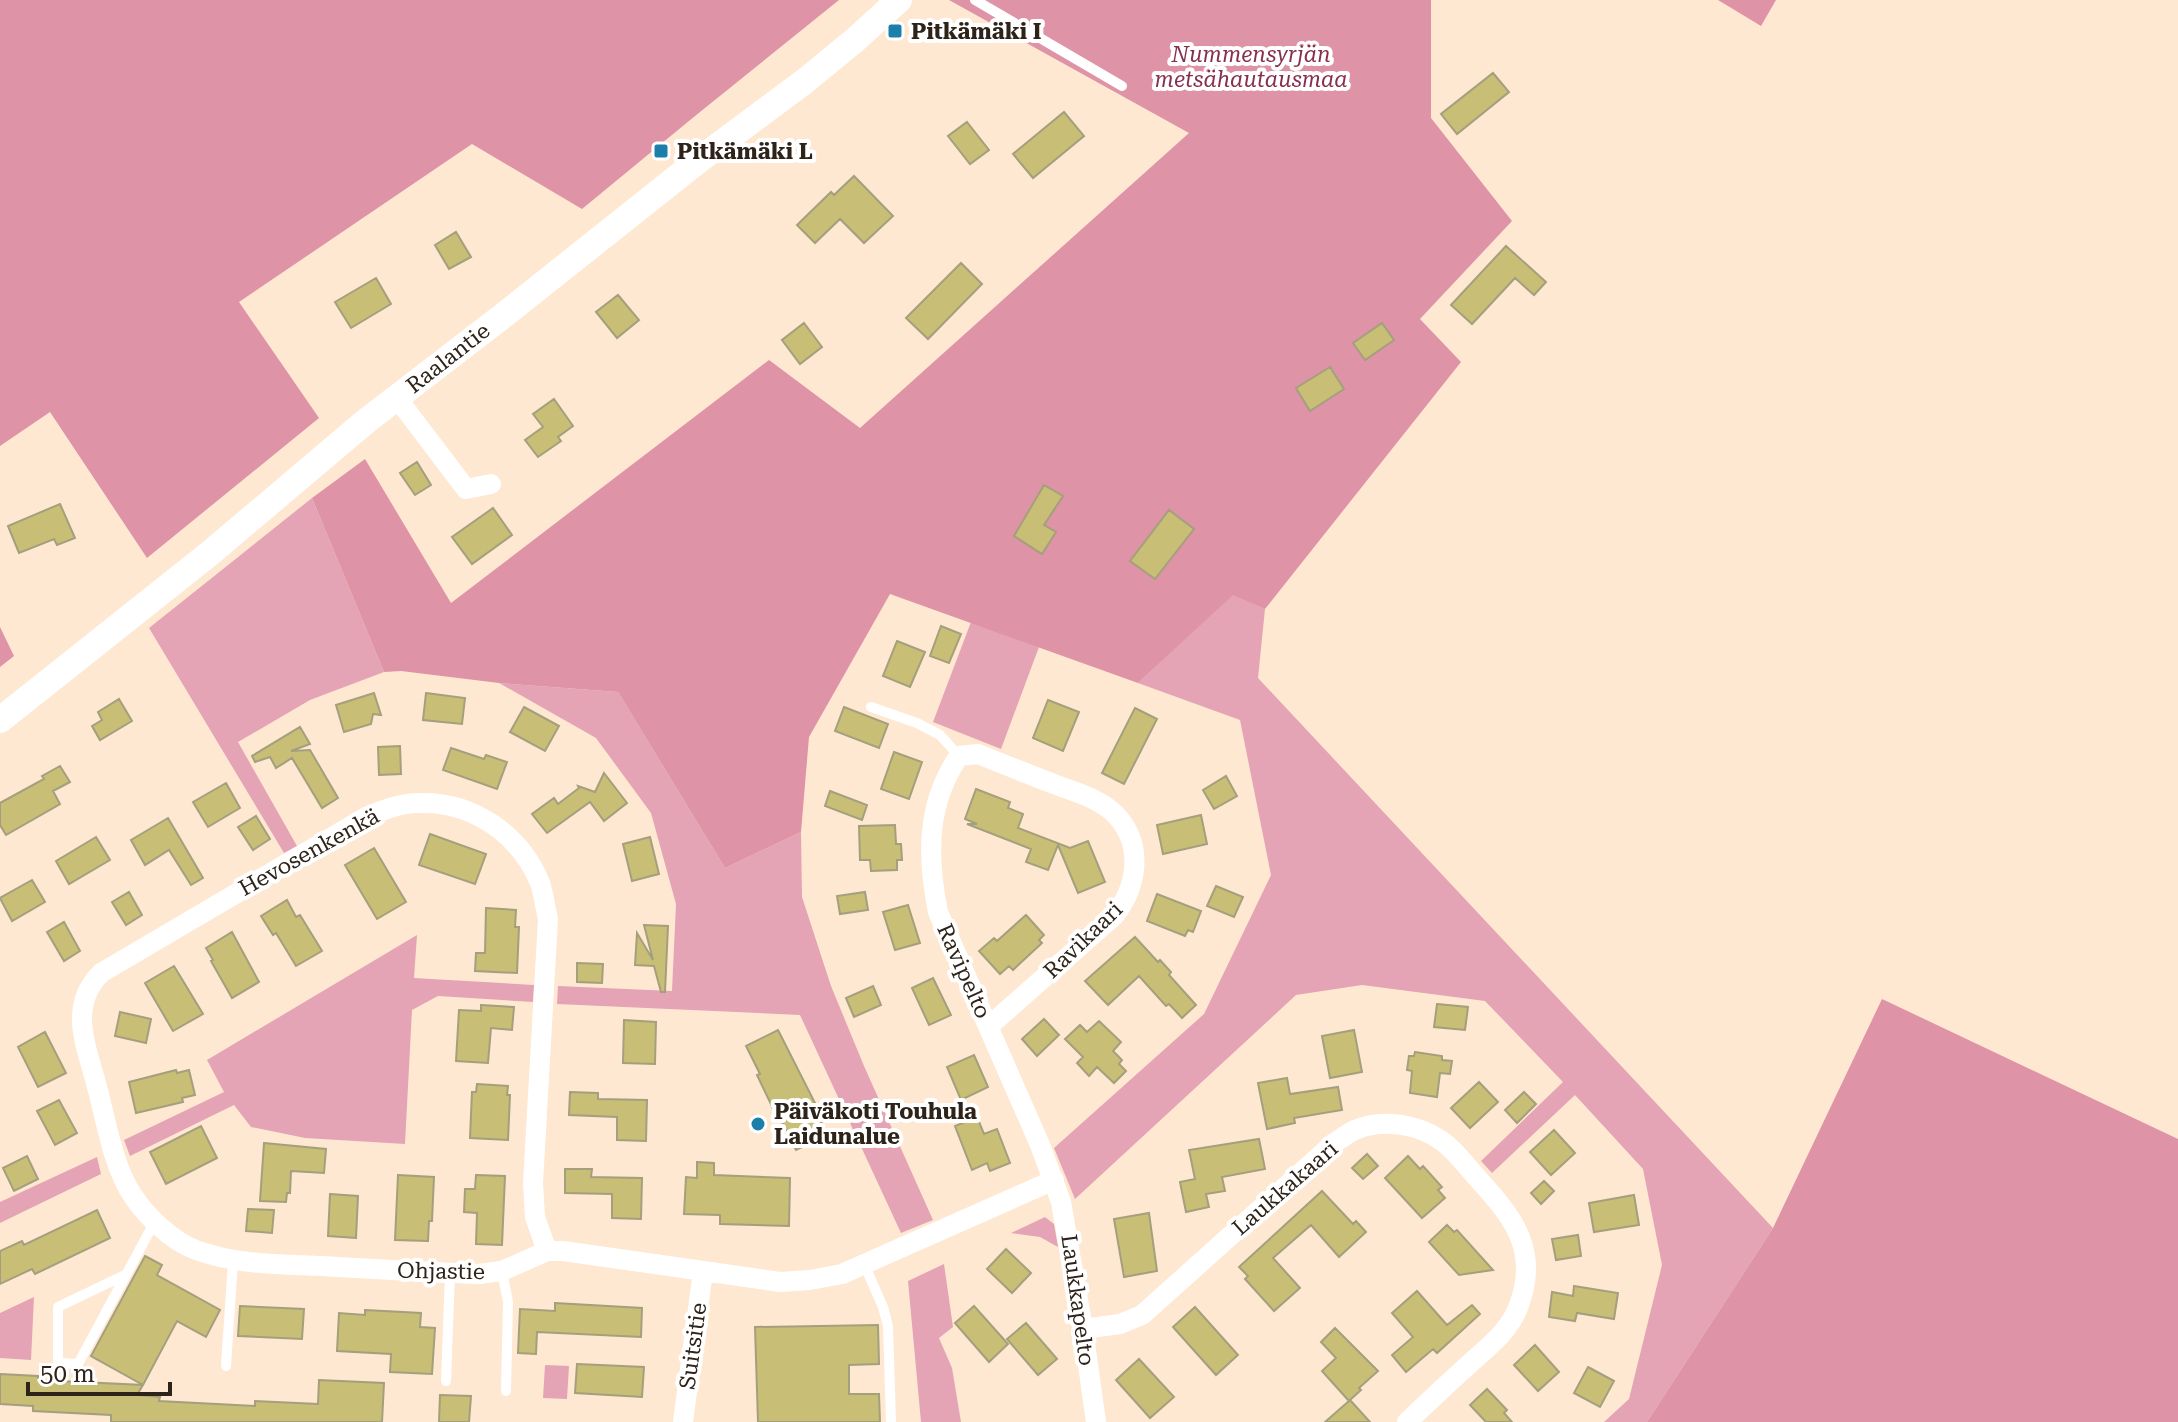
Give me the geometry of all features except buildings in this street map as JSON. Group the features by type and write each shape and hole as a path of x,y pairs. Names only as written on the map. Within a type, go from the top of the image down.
{"street":[{"name":"Raalantie","path":"0,720 209,554 365,422 699,160 805,81 899,0"},
{"path":"397,398 466,489 491,484"},
{"name":"Ravikaari","path":"959,756 978,754 1095,800 1115,815 1130,837 1136,859 1134,880 1125,903 1114,916 989,1026"},
{"name":"Ravipelto","path":"959,756 947,773 936,803 931,837 931,877 938,912 1054,1180"},
{"name":"Hevosenkenkä","path":"87,992 101,973 366,817 417,802 466,810 489,821 509,835 527,857 541,885 548,919 533,1183 535,1217 547,1251"},
{"name":"Ohjastie","path":"87,992 82,1023 116,1157 131,1193 154,1223 193,1249 233,1261 479,1274 502,1271 547,1251 563,1251 780,1282 810,1280 864,1264 1054,1180"},
{"name":"Laukkakaari","path":"1083,1329 1120,1324 1142,1315 1334,1143 1355,1130 1378,1123 1423,1130 1443,1142 1514,1221 1523,1242 1526,1266 1518,1308 1505,1332 1407,1422"},
{"name":"Laukkapelto","path":"1054,1180 1066,1219 1096,1422"},
{"name":"Suitsitie","path":"683,1422 703,1271"}],"lane":[{"path":"975,0 1122,86"},
{"path":"871,707 917,723 940,735 959,756"},
{"path":"125,1275 58,1307 58,1363 78,1364 154,1223"},
{"path":"226,1366 233,1261"},
{"path":"864,1264 888,1326 891,1422"},
{"path":"502,1271 508,1302 506,1391"},
{"path":"446,1381 450,1273"}],"shaded area":[{"path":"312,498 384,672 310,700 238,742 297,846 284,853 149,628"},
{"path":"1233,594 1265,609 1258,678 1773,1228 1647,1422 1604,1422 1629,1399 1662,1265 1643,1169 1575,1095 1492,1173 1481,1161 1563,1082 1485,1001 1362,985 1296,995 1075,1199 1054,1148 1204,1014 1271,875 1240,720 1138,683"},
{"path":"971,622 1039,647 1001,749 933,722"},
{"path":"499,683 618,692 725,868 801,832 802,897 831,986 933,1220 901,1233 800,1015 557,1004 558,986 672,991 676,904 651,813 596,738"},
{"path":"417,935 414,978 534,985 533,1002 438,996 412,1010 405,1144 305,1138 251,1127 234,1105 130,1156 124,1140 224,1092 207,1060"},
{"path":"97,1157 101,1174 0,1223 0,1202"},
{"path":"1045,1217 1054,1224 1058,1247 1040,1237 1011,1233"},
{"path":"944,1264 953,1327 939,1338 952,1368 961,1422 921,1422 908,1281"},
{"path":"34,1297 31,1360 0,1358 0,1313"},
{"path":"545,1365 569,1366 567,1399 543,1398"}],"green space":[{"path":"0,0 839,0 582,209 472,144 239,302 319,418 147,558 50,412 0,446"},
{"name":"Nummensyrjän metsähautausmaa","path":"949,0 1431,0 1431,118 1512,221 1420,319 1461,362 1265,609 1233,595 1138,683 890,594 809,737 801,832 725,868 618,692 499,683 401,671 384,672 312,498 365,459 451,603 769,360 860,428 1189,133"},
{"path":"1718,0 1776,0 1761,26"},
{"path":"0,627 14,656 0,667"},
{"path":"1882,999 2178,1139 2178,1422 1647,1422 1773,1228"}],"place":[{"name":"Pitkämäki I","path":"895,31"},
{"name":"Pitkämäki L","path":"661,151"},
{"name":"Päiväkoti Touhula Laidunalue","path":"758,1124"}]}
